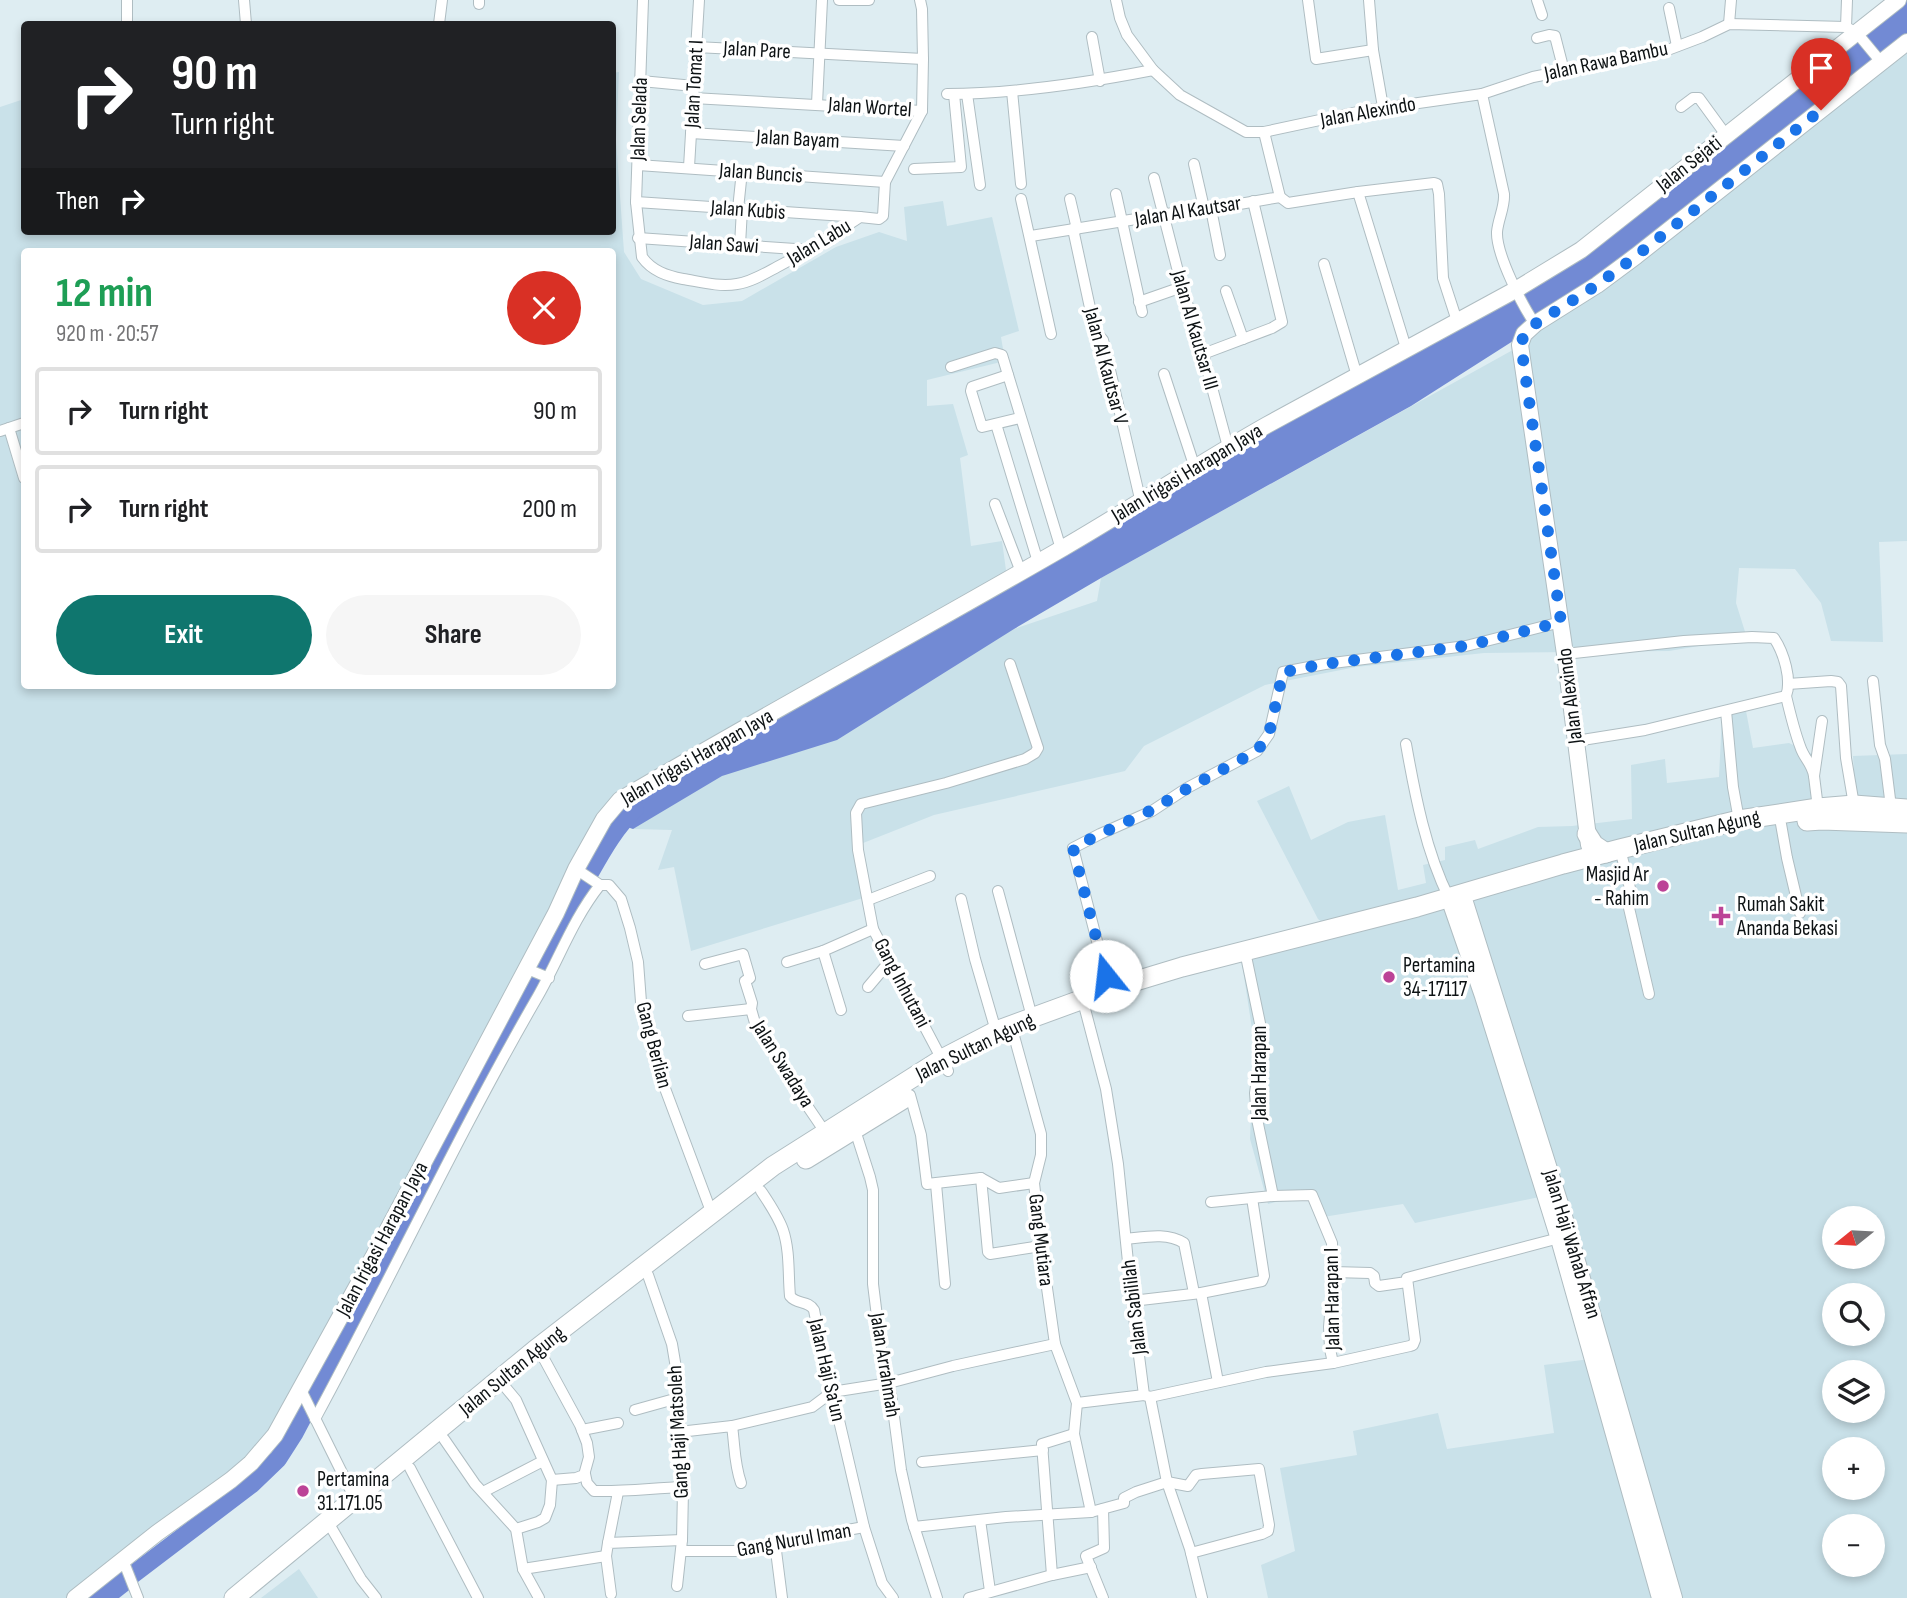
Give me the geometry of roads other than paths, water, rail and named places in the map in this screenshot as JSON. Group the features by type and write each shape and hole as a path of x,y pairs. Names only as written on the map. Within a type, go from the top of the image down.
{"highway":[{"name":"Jalan Sultan Agung","path":"234,1598 410,1468 535,1350 773,1166 825,1132 1032,1017 1116,987 1457,901 1739,820 1854,805 1899,808"},
{"name":"Jalan Sultan Agung","path":"1602,858 1781,824 1822,820 1907,823"},
{"path":"1587,834 1602,858"},
{"name":"Jalan Sultan Agung","path":"1005,1034 1245,956"},
{"name":"Jalan Sultan Agung","path":"247,1598 330,1525 355,1499 506,1388 688,1243 797,1165 910,1095 945,1065"}],"street":[{"path":"127,0 127,21"},
{"path":"244,0 246,21"},
{"path":"439,21 442,0"},
{"name":"Jalan Selada","path":"638,238 636,202 643,0"},
{"name":"Jalan Tomat I","path":"689,167 699,0"},
{"name":"Jalan Pare","path":"818,53 822,0"},
{"path":"839,0 869,0"},
{"name":"Jalan Labu","path":"638,238 642,257 656,271 711,284 731,284 749,281 810,250 860,217 879,219 883,216 885,182 922,111 920,0"},
{"name":"Jalan Alexindo","path":"1116,0 1127,35 1153,70 1180,95 1249,133 1383,107 1482,94"},
{"path":"1308,0 1316,59 1373,50"},
{"path":"1369,0 1373,50 1383,107"},
{"path":"1537,0 1542,15"},
{"path":"1731,0 1728,24 1855,33"},
{"path":"1847,0 1855,33 1878,59"},
{"name":"Jalan Sejati","path":"1518,293 1584,248 1898,0"},
{"path":"1669,8 1677,46"},
{"name":"Jalan Rawa Bambu","path":"1482,94 1527,78 1651,54 1728,24"},
{"path":"1537,38 1555,36 1564,71"},
{"path":"1093,37 1100,80"},
{"path":"1482,94 1504,194 1497,231 1499,245 1531,318 1597,285 1878,59 1907,42"},
{"name":"Jalan Pare","path":"696,47 923,59"},
{"name":"Jalan Wortel","path":"817,104 818,53"},
{"path":"914,169 961,167 950,94 1012,91 1153,70"},
{"name":"Jalan Wortel","path":"641,81 693,92 922,111"},
{"path":"1012,91 1021,184"},
{"path":"967,94 980,185"},
{"path":"1681,107 1693,98 1699,98 1726,135"},
{"path":"1264,132 1280,197"},
{"name":"Jalan Bayam","path":"691,133 904,146"},
{"path":"1194,164 1220,255"},
{"name":"Jalan Buncis","path":"638,165 885,182"},
{"path":"740,245 742,171"},
{"name":"Jalan Al Kautsar III","path":"1154,177 1228,447"},
{"name":"Jalan Al Kautsar","path":"1031,236 1280,197 1288,202 1434,183 1437,184 1439,194 1442,271 1457,321"},
{"path":"1358,192 1406,348"},
{"path":"1116,194 1141,307 1182,287"},
{"path":"1021,199 1051,334"},
{"name":"Jalan Al Kautsar V","path":"1070,199 1095,331 1103,340 1141,503"},
{"path":"1203,354 1282,322 1253,201"},
{"name":"Jalan Kubis","path":"636,202 860,217"},
{"name":"Jalan Sawi","path":"638,238 810,250"},
{"path":"1324,264 1357,376"},
{"path":"1226,291 1243,340"},
{"name":"Jalan Irigasi Harapan Jaya","path":"75,1598 231,1480 251,1463 275,1435 386,1258 484,1068 527,969 604,819 620,800 1141,503 1228,447 1406,348 1518,293"},
{"name":"Jalan Alexindo","path":"1531,318 1521,345 1561,622 1587,834"},
{"path":"951,367 1002,355 1061,549"},
{"path":"1164,374 1195,468"},
{"path":"1008,375 971,389 982,427 1020,418"},
{"path":"996,424 1038,562"},
{"path":"21,425 4,430 21,471"},
{"path":"995,505 1021,572"},
{"path":"1116,987 1106,976 1073,853 1075,846 1152,810 1257,751 1269,734 1283,672 1466,646 1561,622"},
{"path":"1565,654 1684,641 1773,638 1779,648 1788,684 1786,696 1800,746 1813,766 1818,808"},
{"name":"Gang Inhutani","path":"945,1065 873,929 858,850 856,813 861,804 946,783 1026,759 1035,753 1038,748 1010,664"},
{"path":"1788,684 1831,681 1838,682 1841,686 1846,758 1854,805"},
{"path":"1873,681 1880,745 1899,808"},
{"path":"1576,741 1645,730 1786,696"},
{"path":"1726,711 1739,820"},
{"path":"1814,776 1822,721"},
{"path":"1406,744 1436,872 1457,901"},
{"path":"1781,824 1800,913"},
{"path":"1602,858 1633,900 1629,908 1649,994"},
{"path":"312,1414 356,1343 386,1258 484,1068 546,977 596,882 578,871"},
{"path":"868,900 930,876"},
{"name":"Gang Berlian","path":"596,882 609,885 623,904 638,962 641,1002 654,1059 712,1214"},
{"path":"998,891 1032,1017"},
{"name":"Gang Mutiara","path":"961,899 975,959 1005,1034 1019,1049 1041,1134 1041,1155 1034,1182 1041,1246 1055,1344 1077,1402"},
{"name":"Jalan Haji Wahab Affan","path":"1457,901 1507,1034 1660,1598"},
{"path":"787,962 823,951 873,929"},
{"path":"823,951 841,1010"},
{"name":"Jalan Swadaya","path":"705,964 741,953 744,956 750,978 745,981 755,1023 825,1132"},
{"name":"Jalan Harapan","path":"1245,956 1261,1028 1255,1093 1257,1119 1272,1196"},
{"path":"868,987 890,961"},
{"path":"527,969 546,977"},
{"path":"688,1016 751,1009"},
{"name":"Jalan Sabililah","path":"1085,1009 1106,1089 1118,1164 1132,1301 1147,1396 1167,1482 1191,1553 1202,1598"},
{"path":"910,1095 921,1135 926,1182 929,1185 981,1178 999,1188 1034,1182"},
{"name":"Jalan Arrahmah","path":"855,1130 872,1185 874,1301 901,1470 914,1527 937,1598"},
{"path":"981,1178 986,1249 989,1253 1041,1246"},
{"path":"936,1184 945,1284"},
{"name":"Jalan Haji Sa'un","path":"761,1191 778,1217 784,1234 790,1296 793,1300 809,1304 814,1310 830,1393 864,1527 881,1583 891,1598"},
{"name":"Jalan Harapan I","path":"1272,1196 1312,1195 1331,1240 1333,1272 1329,1341 1333,1363"},
{"path":"1211,1202 1272,1196"},
{"path":"1132,1301 1259,1283 1264,1279 1252,1198"},
{"path":"1126,1239 1162,1236 1184,1243 1218,1382"},
{"path":"1091,1512 1074,1434 1077,1402 1147,1396 1266,1372 1333,1363 1413,1345 1415,1340 1407,1278 1564,1237"},
{"name":"Jalan Haji Wahab Affan","path":"1564,1237 1674,1598"},
{"path":"1333,1272 1370,1273 1379,1286 1407,1282"},
{"name":"Gang Haji Matsoleh","path":"648,1275 672,1344 676,1366 683,1487 682,1545 677,1586"},
{"path":"679,1432 732,1426 812,1406 830,1393 888,1383 1055,1344"},
{"path":"543,1357 582,1430 589,1451 585,1474 587,1483 594,1491 683,1487"},
{"path":"506,1388 516,1400 552,1480 551,1500 545,1518 516,1529"},
{"path":"303,1393 355,1499"},
{"path":"635,1410 678,1398"},
{"path":"582,1430 618,1423"},
{"path":"732,1426 735,1463 741,1483"},
{"path":"449,1430 483,1492 516,1529 523,1569 540,1598"},
{"path":"1052,1575 1042,1444 1074,1434"},
{"path":"922,1462 1043,1450"},
{"path":"483,1492 543,1461"},
{"path":"410,1468 478,1598"},
{"path":"914,1527 1091,1512 1124,1503 1124,1498 1136,1492 1167,1482 1188,1486 1196,1475 1255,1469 1260,1471 1268,1531 1191,1553"},
{"path":"552,1480 576,1478 585,1474"},
{"path":"611,1594 606,1556 618,1492"},
{"path":"1103,1509 1104,1548 1086,1556 1103,1598"},
{"path":"980,1520 990,1591"},
{"path":"330,1525 376,1598"},
{"name":"Gang Nurul Iman","path":"608,1543 682,1545 741,1552 864,1527"},
{"path":"775,1543 782,1598"},
{"path":"523,1569 606,1556"},
{"path":"122,1560 137,1596"},
{"path":"969,1598 990,1591 1008,1592 1052,1575 1091,1567"}],"water":[{"path":"1899,0 1907,0 1907,42 1524,334 1411,406 1101,578 837,740 722,776 633,829 604,819 616,803 1517,289"},
{"path":"123,1560 133,1587 119,1598 75,1598"}],"waterway":[{"path":"102,1598 252,1484 278,1459 294,1434 591,871 616,830 635,809"}],"place":[{"name":"Masjid Ar - Rahim","path":"1663,886"},
{"name":"Rumah Sakit Ananda Bekasi","path":"1721,916"},
{"name":"Pertamina 34-17117","path":"1389,977"},
{"name":"Pertamina 31.171.05","path":"303,1491"}]}
